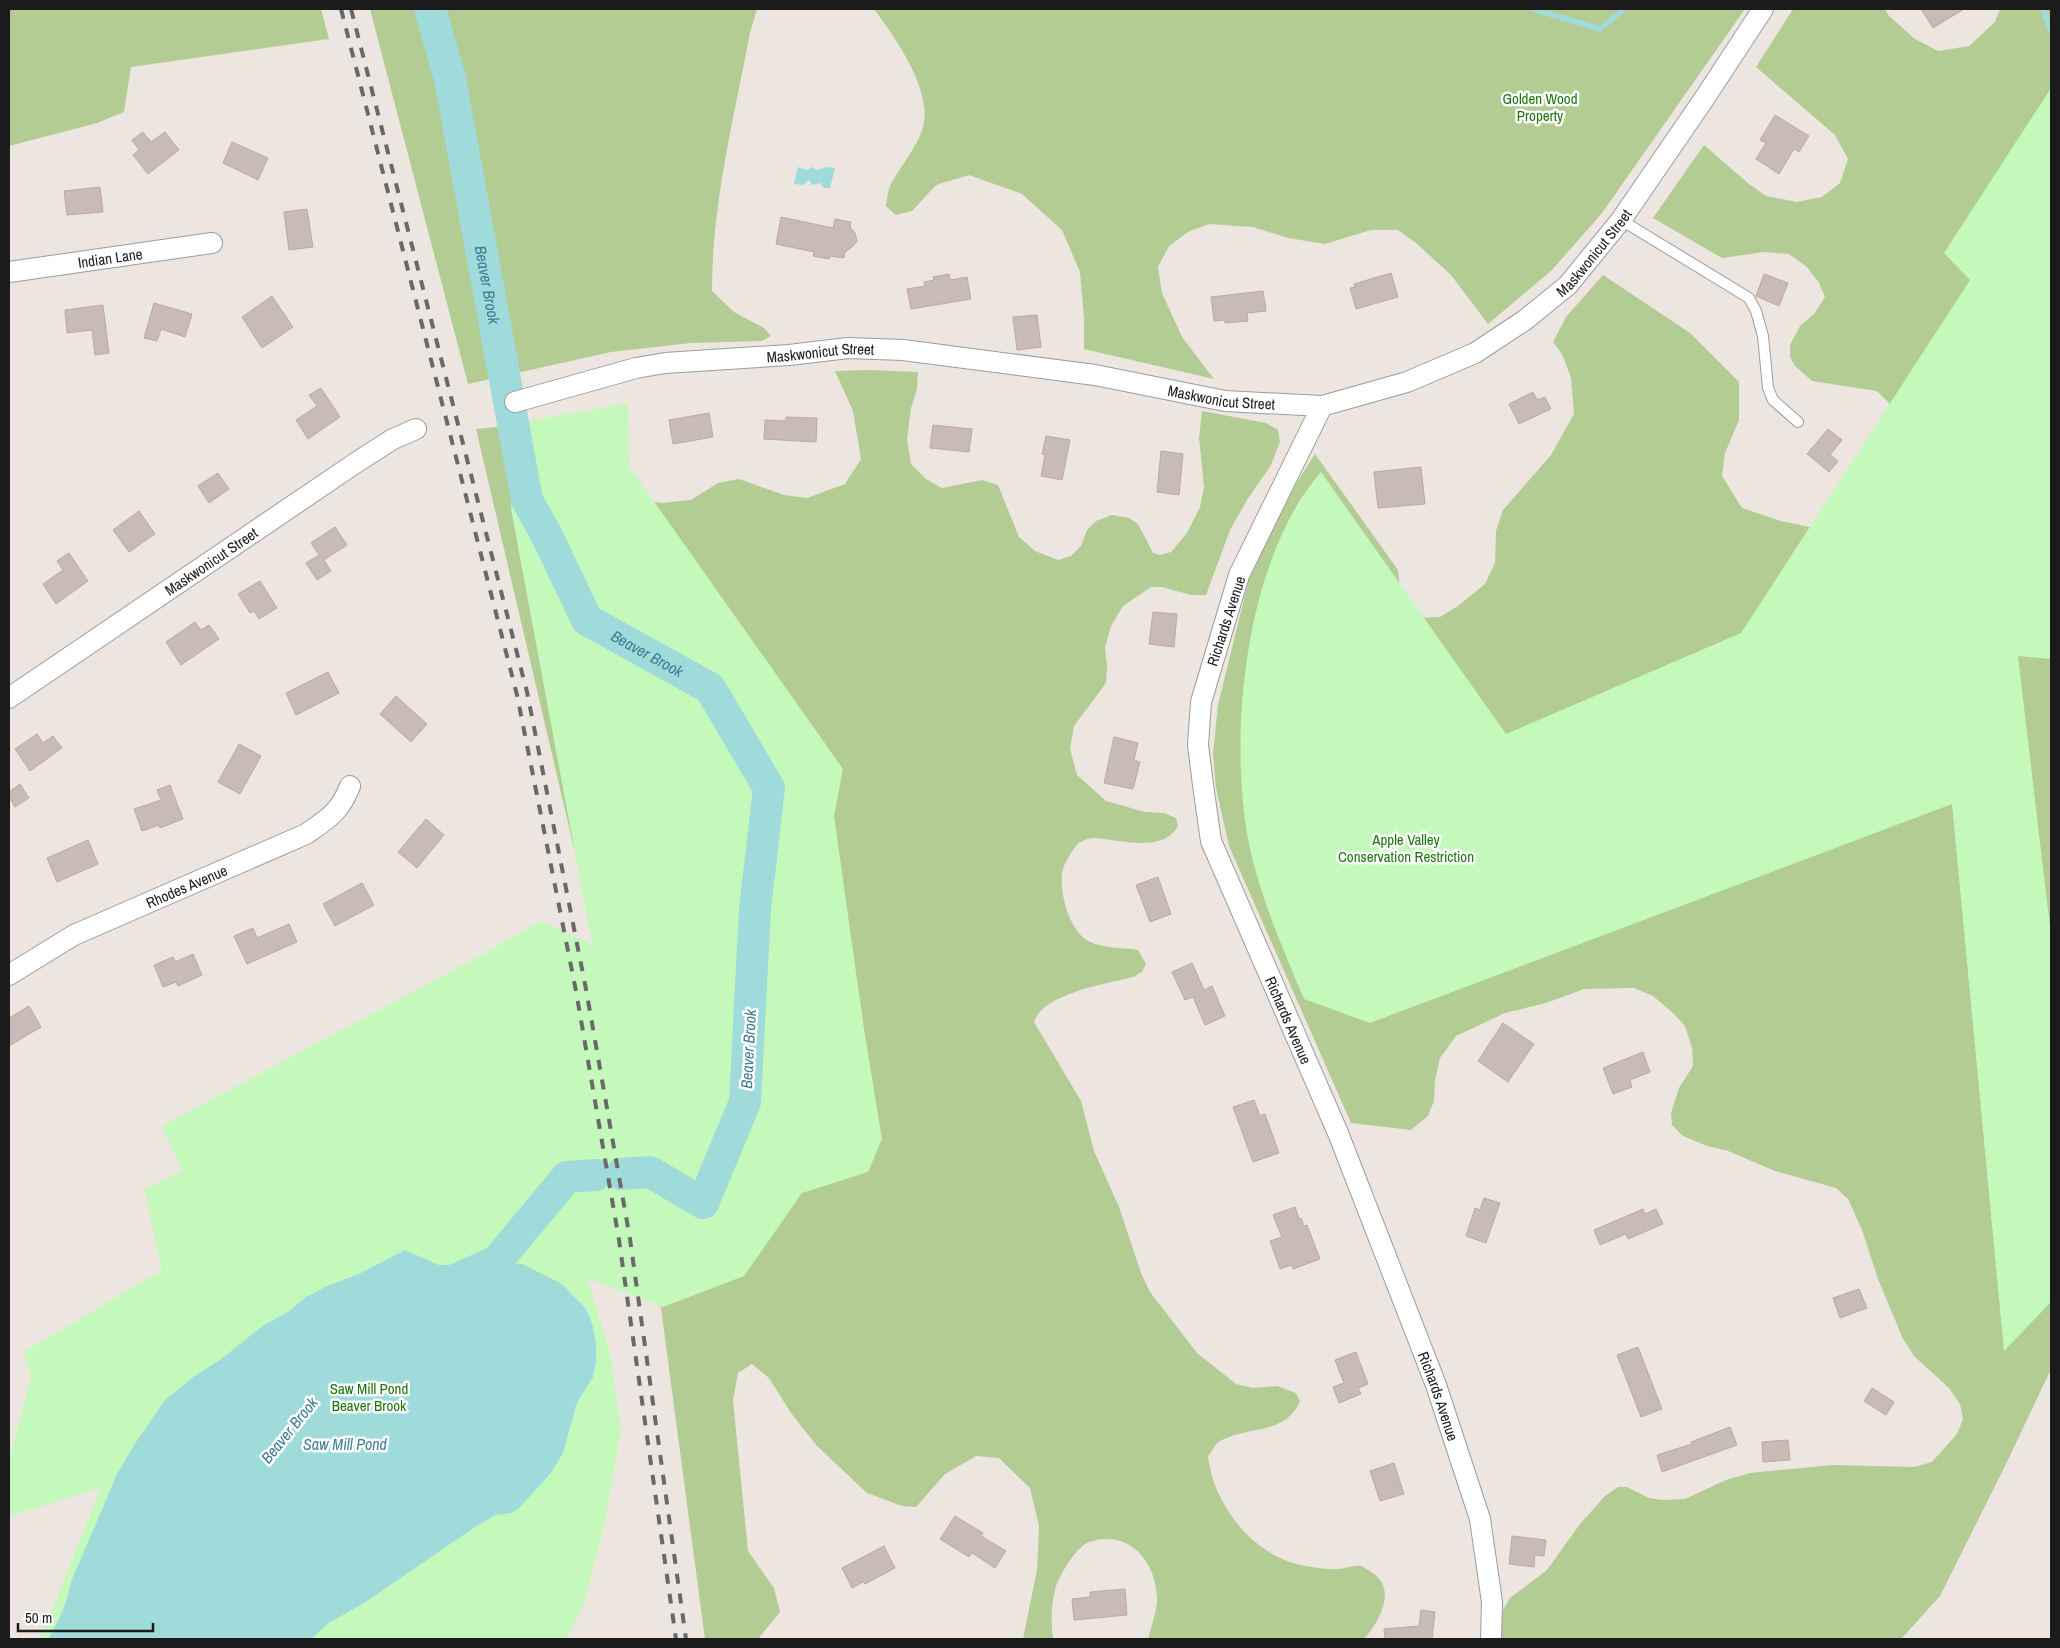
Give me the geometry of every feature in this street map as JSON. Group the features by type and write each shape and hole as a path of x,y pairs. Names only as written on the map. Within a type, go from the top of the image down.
{"street":[{"name":"Maskwonicut Street","path":"515,402 636,368 848,348 903,350 1095,375 1225,401 1322,406 1407,382 1475,353 1525,320 1568,285 1621,220 1763,9"},
{"name":"Indian Lane","path":"9,272 212,243"},
{"name":"Richards Avenue","path":"1322,406 1239,575 1201,702 1198,745 1203,785 1211,841 1338,1133 1440,1394 1480,1519 1492,1602 1491,1639"},
{"name":"Maskwonicut Street","path":"9,698 357,462 393,439 416,429"},
{"name":"Rhodes Avenue","path":"9,975 74,935 306,834 322,823 344,803 350,786"}],"lane":[{"path":"1621,220 1749,298 1756,312 1762,336 1768,388 1773,400 1798,422"}],"green space":[{"path":"9,9 321,9 329,39 131,67 124,112 97,123 9,146"},
{"path":"370,9 757,9 750,33 725,161 716,226 712,291 734,312 764,328 771,336 762,341 691,343 611,352 468,384"},
{"name":"Golden Wood Property","path":"874,9 1745,9 1602,213 1552,270 1488,324 1451,275 1416,243 1398,230 1371,230 1325,244 1288,238 1253,227 1209,224 1188,232 1169,246 1158,267 1162,293 1182,337 1214,379 1084,349 1084,318 1080,272 1062,230 1022,194 969,175 936,185 912,211 896,215 886,206 891,184 920,135 925,113 923,97 910,65 892,34"},
{"path":"1793,9 1885,9 1889,16 1915,39 1938,51 1969,46 1995,22 2000,9 2051,9 2051,1369 1940,1596 1901,1639 1501,1639 1503,1610 1510,1598 1547,1570 1580,1524 1605,1496 1618,1487 1627,1487 1649,1498 1662,1500 1685,1499 1726,1480 1750,1473 1833,1465 1914,1467 1932,1462 1957,1434 1963,1419 1960,1404 1949,1388 1914,1356 1903,1339 1878,1279 1862,1230 1848,1199 1836,1188 1775,1171 1728,1151 1707,1146 1683,1136 1672,1125 1671,1113 1679,1088 1693,1066 1692,1048 1685,1026 1653,996 1634,988 1584,989 1546,1003 1505,1013 1456,1036 1440,1058 1435,1080 1434,1101 1428,1116 1411,1130 1351,1123 1229,846 1216,788 1213,754 1218,705 1249,579 1279,511 1315,454 1398,570 1401,601 1415,618 1440,617 1458,606 1485,584 1495,563 1496,531 1503,510 1551,455 1574,414 1571,378 1562,354 1553,342 1566,317 1603,275 1690,333 1739,382 1739,420 1725,453 1722,476 1742,508 1781,521 1819,529 1896,410 1877,391 1812,381 1795,366 1790,357 1790,345 1800,326 1814,314 1825,297 1819,283 1807,267 1789,254 1764,252 1722,258 1653,218 1704,145 1749,184 1766,196 1797,202 1822,197 1840,183 1848,159 1835,135 1756,67"},
{"name":"Apple Valley Conservation Restriction","path":"2051,88 2051,659 2018,656 2051,936 2051,1302 2004,1351 1952,804 1370,1023 1304,999 1282,945 1268,909 1251,853 1244,809 1241,759 1242,707 1248,654 1258,602 1274,553 1295,509 1321,472 1506,734 1741,633 1970,280 1944,253"},
{"path":"835,371 918,372 917,389 911,408 907,439 911,464 926,479 942,488 982,480 998,485 1019,537 1035,551 1058,560 1071,556 1081,546 1087,530 1096,521 1112,515 1129,518 1138,524 1153,553 1160,555 1171,552 1187,533 1200,507 1204,487 1199,438 1202,411 1266,423 1278,430 1280,442 1271,465 1247,500 1230,530 1206,595 1191,595 1162,587 1151,587 1123,606 1111,626 1105,647 1106,683 1074,726 1070,749 1077,775 1106,801 1145,812 1164,813 1176,818 1178,826 1171,835 1162,840 1139,843 1093,838 1078,843 1068,858 1062,874 1064,901 1067,911 1081,936 1094,944 1138,950 1146,964 1142,972 1133,977 1077,991 1062,997 1040,1012 1034,1022 1081,1101 1094,1151 1119,1207 1141,1273 1150,1292 1197,1353 1236,1384 1253,1388 1277,1386 1296,1393 1300,1401 1285,1420 1276,1425 1231,1436 1220,1441 1208,1456 1211,1474 1227,1509 1251,1538 1266,1550 1282,1559 1300,1565 1324,1569 1361,1566 1379,1579 1384,1587 1384,1605 1376,1623 1364,1639 1148,1639 1155,1616 1157,1593 1148,1565 1143,1557 1129,1545 1120,1541 1099,1539 1087,1543 1077,1551 1063,1571 1057,1584 1053,1601 1053,1639 1023,1639 1037,1570 1039,1526 1030,1488 999,1458 976,1456 945,1474 916,1507 902,1506 867,1493 817,1446 791,1413 769,1378 752,1364 738,1373 733,1400 748,1551 774,1588 780,1612 758,1639 705,1639 634,1105 476,429 569,420 640,499 661,503 691,500 718,483 739,479 784,495 807,498 845,484 861,459 853,411"},
{"name":"Saw Mill Pond Beaver Brook","path":"628,403 629,466 843,769 834,816 864,1029 882,1139 868,1172 802,1193 744,1276 663,1307 587,1278 610,1352 621,1429 604,1527 584,1604 566,1639 40,1639 101,1488 9,1516 9,1461 31,1378 24,1352 162,1270 144,1189 182,1171 162,1126 487,952 540,921 592,944 511,509 522,422"}],"water":[{"path":"798,167 807,170 812,167 817,170 826,167 835,168 830,188 824,188 820,183 812,185 809,180 803,185 794,184"},
{"name":"Saw Mill Pond","path":"405,1250 439,1265 485,1260 522,1264 562,1284 586,1309 592,1323 596,1344 596,1362 593,1377 577,1403 563,1453 551,1473 518,1509 511,1513 495,1515 475,1527 364,1603 329,1623 311,1639 48,1639 62,1612 71,1582 117,1474 165,1400 264,1325 288,1312 306,1297 325,1287 361,1273"}],"building":[{"path":"1921,9 1964,9 1933,28"},
{"path":"1775,115 1809,136 1799,152 1794,149 1779,174 1756,159 1766,143 1760,140"},
{"path":"143,132 151,142 165,132 179,150 148,174 133,155 139,150 132,140"},
{"path":"232,142 268,158 258,180 223,163"},
{"path":"100,187 103,212 67,215 64,191"},
{"path":"307,209 313,247 289,250 284,212"},
{"path":"781,217 833,228 835,219 851,222 850,227 855,233 857,241 845,252 844,258 830,256 829,259 813,256 814,252 776,244"},
{"path":"1391,273 1398,297 1356,309 1350,288 1355,287 1354,284"},
{"path":"949,274 950,280 967,277 971,299 911,309 907,289 925,286 924,282 934,280 933,277"},
{"path":"1764,274 1788,283 1779,306 1756,296"},
{"path":"1263,291 1266,311 1247,313 1248,321 1225,323 1225,320 1214,321 1211,297"},
{"path":"272,296 293,327 262,348 242,317"},
{"path":"154,303 192,314 185,337 161,329 157,341 144,338"},
{"path":"103,305 109,353 95,355 92,330 67,333 65,310"},
{"path":"1037,315 1041,347 1017,350 1013,317"},
{"path":"321,388 340,417 308,439 296,420 317,406 309,395"},
{"path":"1533,392 1537,400 1545,397 1551,409 1519,424 1509,404"},
{"path":"709,413 713,437 673,444 669,420"},
{"path":"786,417 817,418 816,442 764,439 765,420 786,421"},
{"path":"933,425 972,429 969,452 930,448"},
{"path":"1828,429 1842,440 1830,455 1838,461 1829,472 1807,454"},
{"path":"1046,436 1070,440 1062,480 1041,476 1045,455 1042,454"},
{"path":"1161,451 1183,454 1179,495 1157,492"},
{"path":"1421,467 1425,504 1378,508 1374,472"},
{"path":"218,473 229,489 209,503 198,486"},
{"path":"139,511 155,534 129,552 113,530"},
{"path":"335,527 347,545 324,560 331,571 317,580 306,563 319,555 311,543"},
{"path":"69,553 88,581 56,604 43,584 63,570 57,561"},
{"path":"260,581 277,608 259,619 254,611 250,613 238,594"},
{"path":"1153,612 1177,614 1174,647 1149,644"},
{"path":"195,622 201,630 209,625 219,639 181,665 166,642"},
{"path":"328,672 339,693 296,715 286,693"},
{"path":"396,696 427,724 411,742 380,714"},
{"path":"37,734 43,743 53,736 62,748 30,771 15,749"},
{"path":"1114,737 1138,743 1134,760 1140,762 1133,789 1104,783"},
{"path":"239,744 261,756 240,794 218,782"},
{"path":"20,784 29,798 15,807 9,797 9,792"},
{"path":"170,785 183,819 160,828 159,825 142,831 134,809 161,800 157,790"},
{"path":"426,819 444,835 417,868 398,852"},
{"path":"88,840 98,864 57,882 47,858"},
{"path":"1158,877 1171,914 1150,922 1136,885"},
{"path":"362,883 374,905 335,926 323,904"},
{"path":"289,924 297,942 247,964 234,936 253,928 257,938"},
{"path":"193,954 202,975 178,986 176,982 163,987 154,965 173,957 175,962"},
{"path":"1192,963 1204,990 1212,986 1225,1016 1205,1025 1193,997 1185,1000 1172,972"},
{"path":"29,1006 41,1027 9,1046 9,1018"},
{"path":"1503,1023 1534,1044 1508,1082 1478,1061"},
{"path":"1643,1052 1650,1072 1630,1080 1632,1087 1613,1094 1603,1068"},
{"path":"1254,1100 1260,1116 1265,1114 1279,1153 1253,1162 1233,1107"},
{"path":"1484,1198 1500,1203 1486,1243 1466,1236 1475,1208 1480,1210"},
{"path":"1295,1207 1299,1219 1301,1218 1304,1226 1307,1225 1320,1259 1293,1269 1292,1265 1280,1269 1270,1241 1282,1237 1273,1215"},
{"path":"1643,1209 1645,1214 1656,1209 1663,1224 1628,1239 1626,1234 1600,1245 1594,1230"},
{"path":"1859,1289 1867,1308 1840,1318 1833,1298"},
{"path":"1638,1347 1662,1409 1641,1417 1617,1355"},
{"path":"1356,1352 1368,1384 1358,1388 1361,1394 1339,1403 1333,1387 1344,1383 1335,1360"},
{"path":"1872,1388 1894,1402 1886,1415 1864,1401"},
{"path":"1730,1427 1737,1445 1662,1472 1657,1455 1692,1444 1691,1442"},
{"path":"1788,1440 1790,1460 1763,1462 1762,1442"},
{"path":"1394,1463 1404,1494 1380,1501 1370,1471"},
{"path":"955,1516 983,1533 981,1536 1006,1551 995,1568 972,1553 969,1557 940,1539"},
{"path":"1512,1536 1546,1540 1544,1556 1535,1555 1534,1567 1509,1564"},
{"path":"884,1546 895,1568 865,1584 863,1582 852,1588 842,1568"},
{"path":"1125,1589 1127,1615 1074,1620 1072,1599 1090,1597 1090,1592"},
{"path":"1421,1610 1435,1612 1432,1639 1385,1639 1384,1629 1419,1626"}],"waterway":[{"name":"Beaver Brook","path":"430,9 450,79 527,500 546,534 587,620 710,688 769,788 755,909 745,1102 703,1203 650,1172 621,1174"},
{"path":"1533,9 1600,29 1624,9"},
{"path":"2043,9 2051,32"},
{"name":"Beaver Brook","path":"457,1279 497,1261 567,1177 596,1175"}],"railway":[{"path":"341,9 517,695 576,991 619,1240 676,1639"},
{"path":"351,9 527,692 586,989 630,1239 686,1639"}]}
